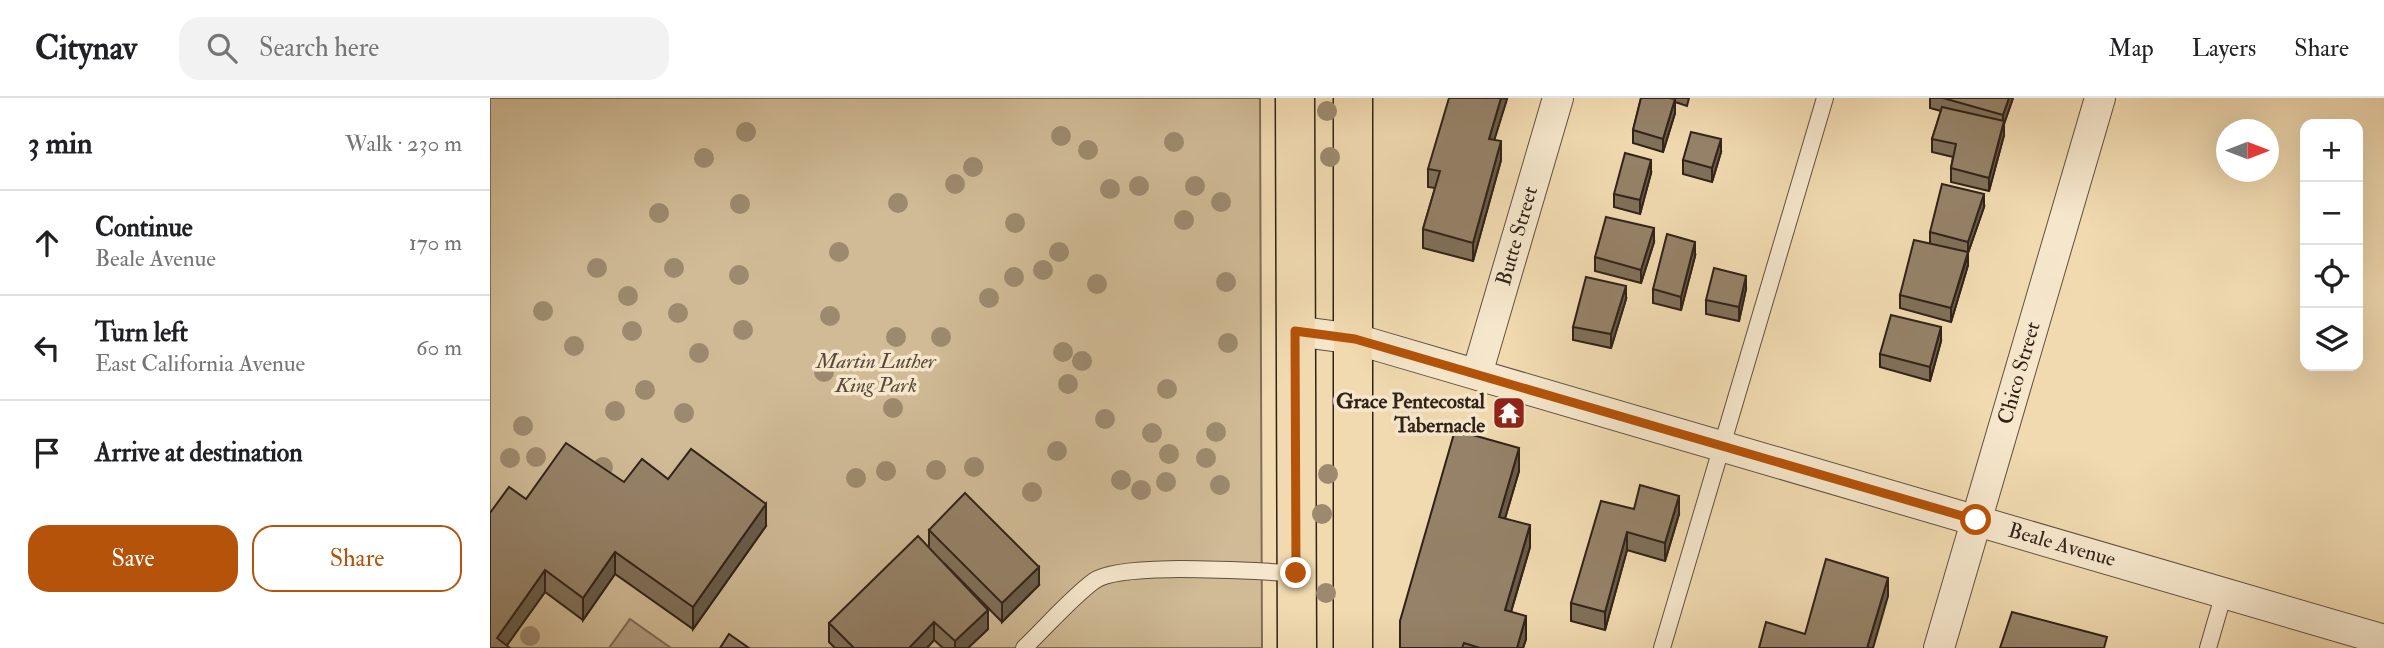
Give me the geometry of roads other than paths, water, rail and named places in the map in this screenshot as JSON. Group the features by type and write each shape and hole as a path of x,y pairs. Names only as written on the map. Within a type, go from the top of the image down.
{"main road":[{"path":"1295,98 1297,648"},
{"path":"1353,98 1353,648"}],"street":[{"name":"Butte Street","path":"1477,374 1558,98"},
{"name":"Chico Street","path":"1939,648 2100,98"},
{"name":"Beale Avenue","path":"1295,331 1355,339 2384,640"}],"lane":[{"path":"1662,648 1825,98"},
{"path":"1024,648 1096,580 1122,572 1150,569 1296,573"},
{"path":"2208,648 2224,593"}],"place":[{"name":"Grace Pentecostal Tabernacle","path":"1509,413"}],"park label":[{"name":"Martin Luther King Park","path":"876,373"}]}
